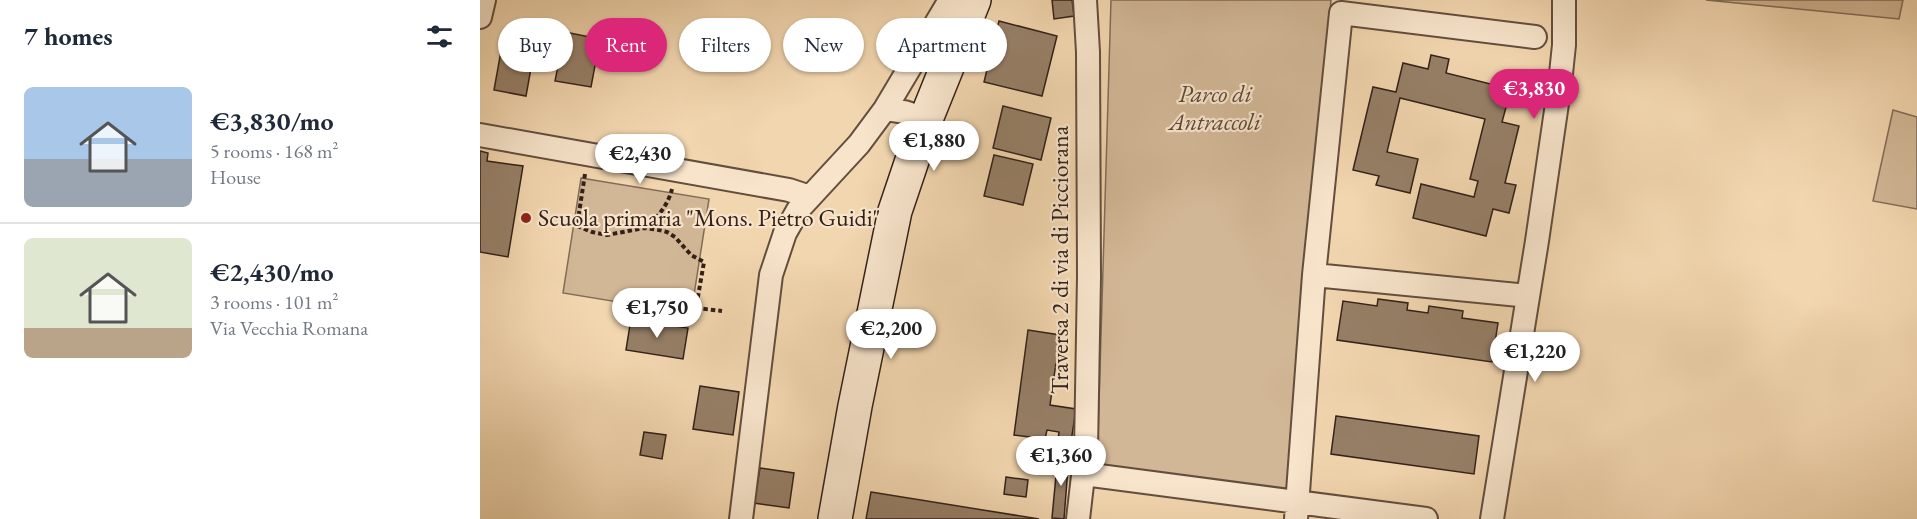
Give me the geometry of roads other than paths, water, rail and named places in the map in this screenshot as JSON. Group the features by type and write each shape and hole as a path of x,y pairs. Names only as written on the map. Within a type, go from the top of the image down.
{"main road":[{"path":"835,519 890,233 905,179 930,107 974,0"}],"street":[{"path":"480,17 484,0"},
{"path":"741,519 771,275 785,233 798,210 859,144 885,109 950,0"},
{"name":"Traversa 2 di via di Picciorana","path":"1078,519 1086,450 1089,277 1088,52 1085,0"},
{"path":"1492,519 1560,83 1564,45 1564,0"},
{"path":"1297,511 1314,275 1341,13 1535,37"},
{"path":"885,109 904,112 930,107 916,87 897,89"},
{"path":"480,135 789,190 810,197"},
{"path":"1314,275 1528,296"},
{"path":"1084,474 1297,511 1426,519"}],"place":[{"name":"Scuola primaria \"Mons. Pietro Guidi\"","path":"526,218"}],"park label":[{"name":"Parco di Antraccoli","path":"1215,108"}]}
